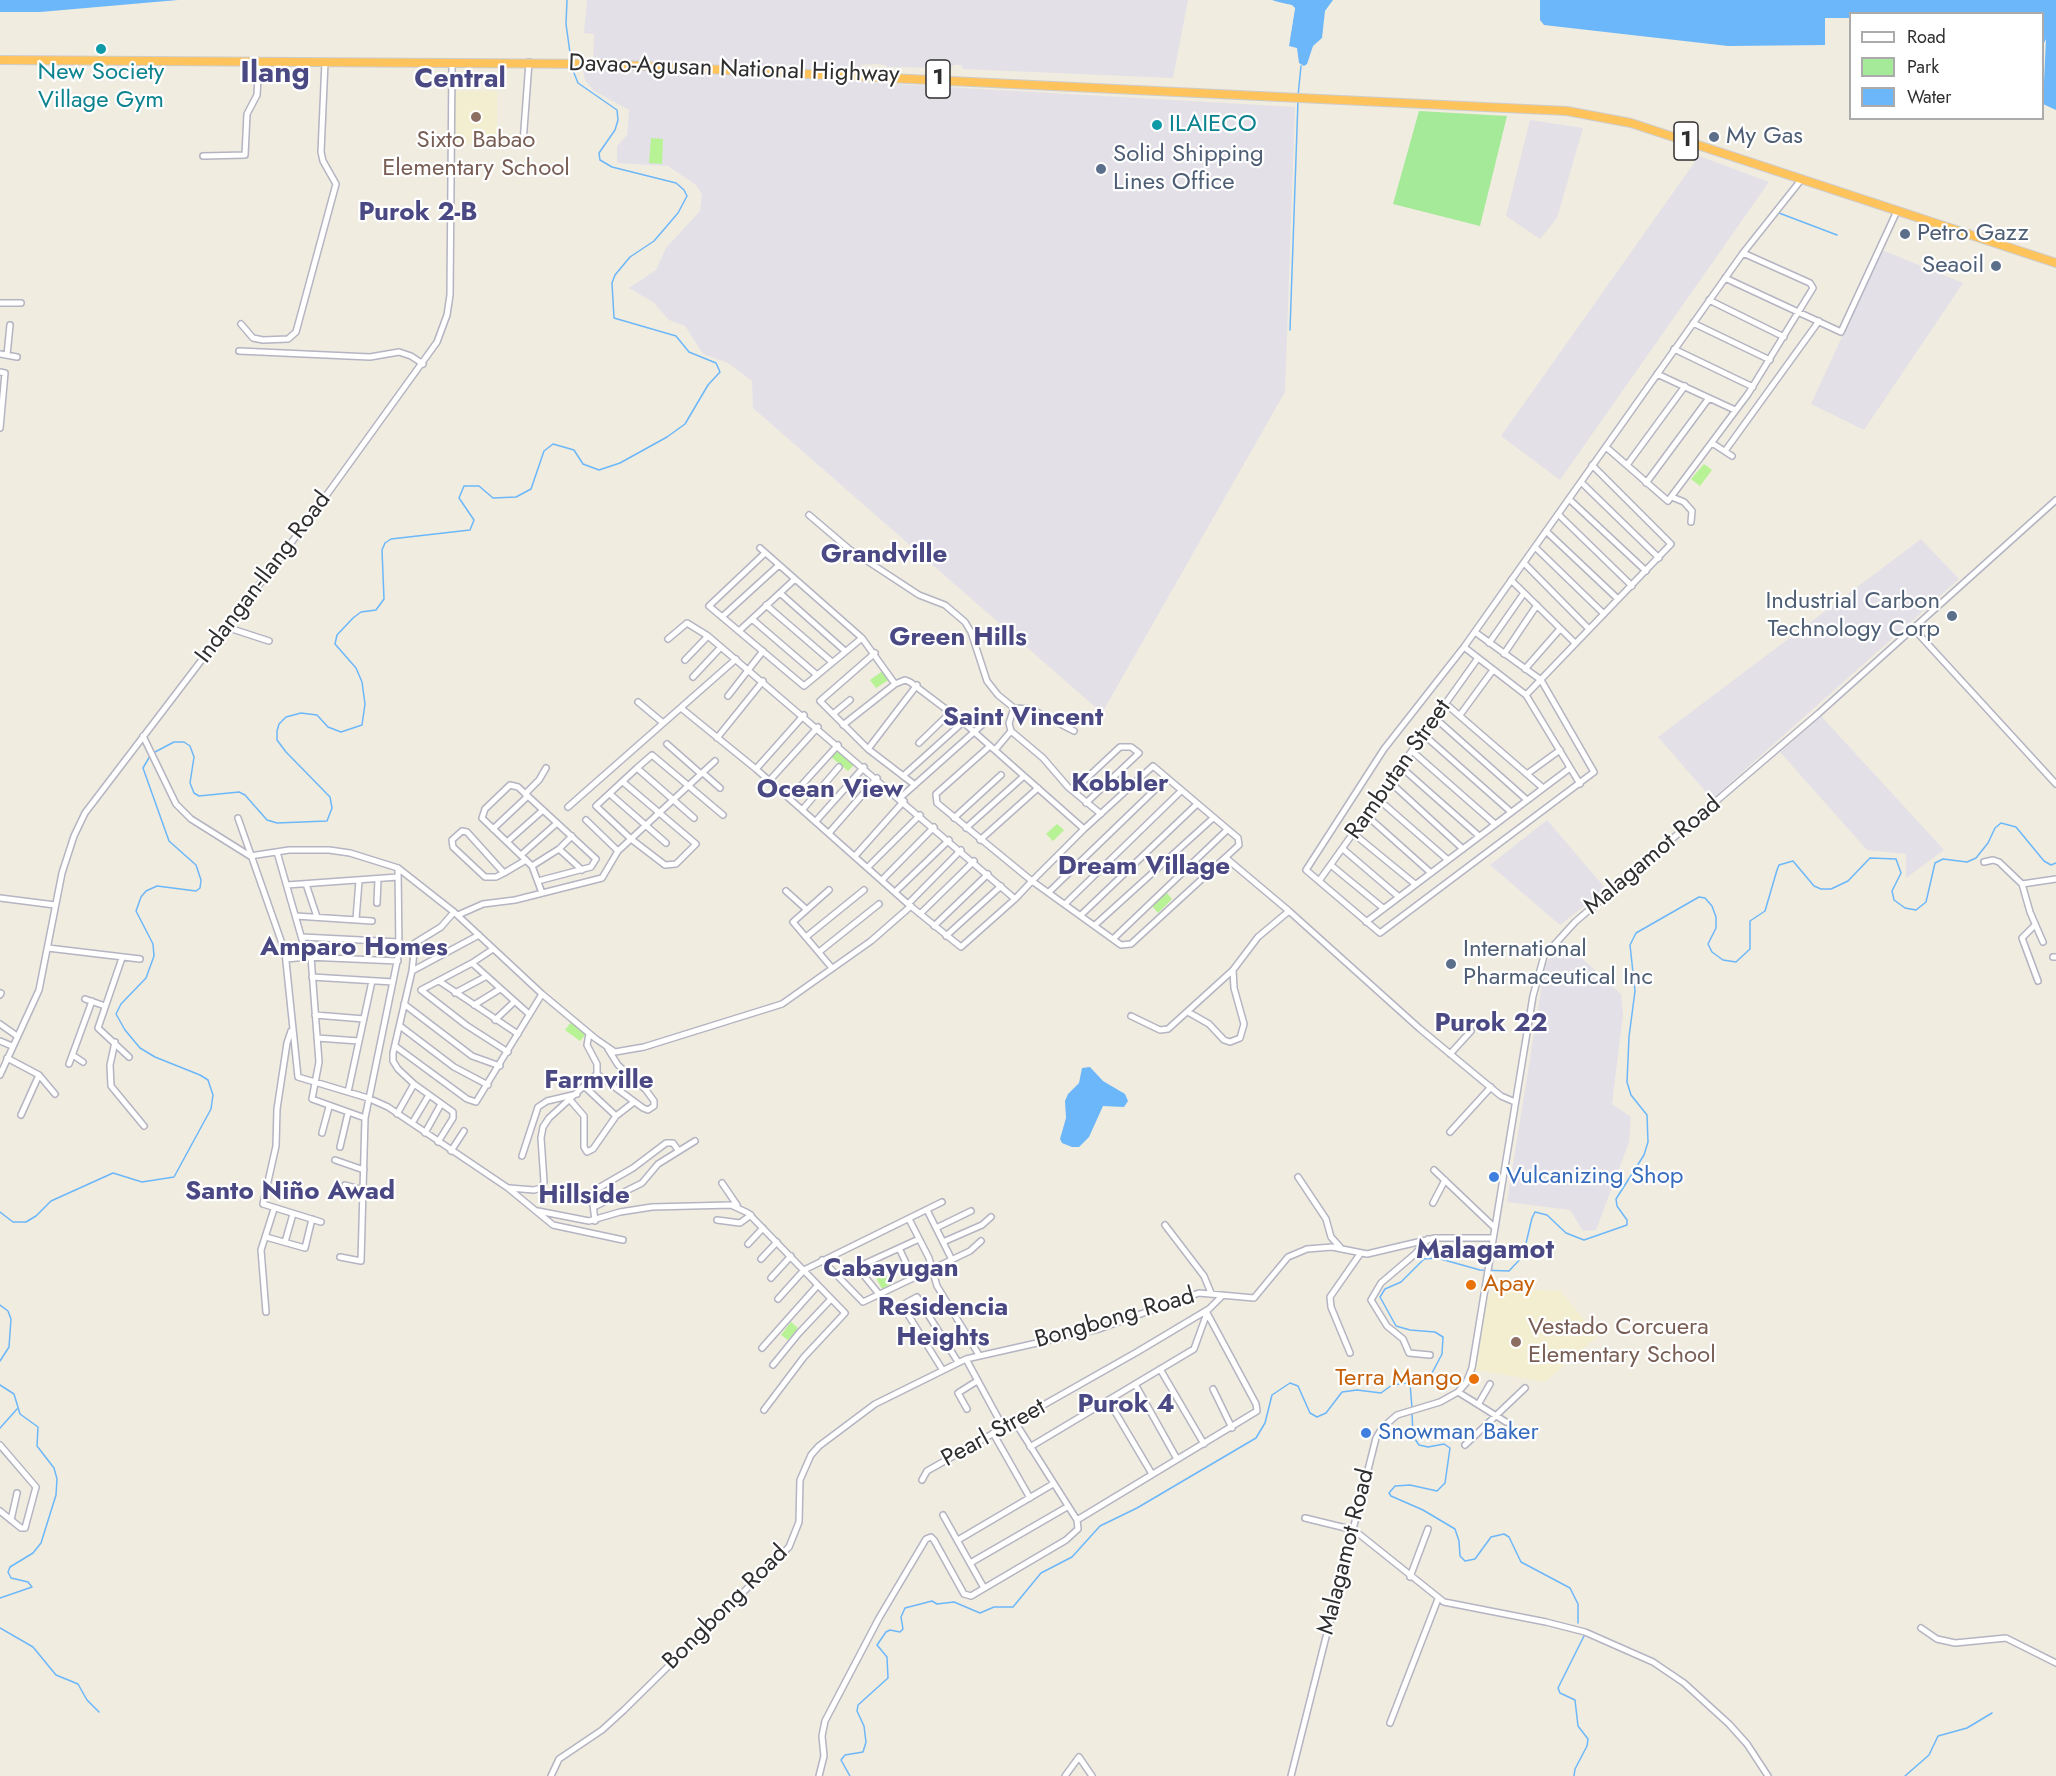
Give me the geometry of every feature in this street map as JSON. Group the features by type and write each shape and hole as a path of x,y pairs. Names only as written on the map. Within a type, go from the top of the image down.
{"highway":[{"name":"Davao-Agusan National Highway","path":"0,60 579,63 868,75 1541,109 1595,115 1662,133 2056,263"}],"street":[{"path":"203,156 245,155 247,114 257,95 259,61"},
{"path":"241,324 253,338 263,340 288,339 296,332 336,184 323,161 321,152 325,62"},
{"name":"Indangan-Ilang Road","path":"0,1075 39,990 65,862 79,824 92,802 423,364 443,329 450,295 452,63"},
{"path":"523,143 530,63"},
{"path":"1474,632 1541,680 1594,768 1593,775 1385,932 1377,931 1306,870 1384,749 1464,647 1474,632 1581,482 1592,465 1606,447 1709,300 1801,180"},
{"path":"1725,278 1841,332 1898,211"},
{"path":"1606,447 1666,500 1672,497 1753,387 1800,312 1813,285 1743,253"},
{"path":"1709,300 1784,337"},
{"path":"0,303 21,303"},
{"path":"1725,451 1818,321"},
{"path":"1693,323 1770,360"},
{"path":"7,355 10,325"},
{"path":"1674,349 1753,387"},
{"path":"239,351 370,357 399,352 423,364"},
{"path":"0,354 16,357"},
{"path":"0,372 5,373 0,428"},
{"path":"1657,374 1735,410"},
{"path":"1627,465 1685,386"},
{"path":"1646,483 1709,398"},
{"path":"1712,443 1732,456"},
{"path":"1526,695 1670,546 1670,542 1592,465"},
{"path":"1581,482 1659,558"},
{"path":"1672,497 1684,501 1692,511 1691,522"},
{"path":"1569,499 1646,571"},
{"name":"Malagamot Road","path":"1291,1776 1376,1438 1387,1423 1403,1413 1440,1402 1458,1392 1466,1383 1472,1368 1515,1102 1538,973 1544,956 1559,937 1754,770 2056,500"},
{"path":"1558,514 1632,586"},
{"path":"809,515 849,549 919,595 945,605 965,622 971,632 990,687 1014,708 1031,709 1074,730"},
{"path":"1546,531 1618,599"},
{"path":"1535,547 1604,614"},
{"path":"760,548 862,638 875,653 895,684"},
{"path":"765,553 709,606 804,686 862,638"},
{"path":"1524,563 1589,629"},
{"path":"722,617 778,565"},
{"path":"739,631 795,579"},
{"path":"1511,580 1575,643"},
{"path":"780,592 845,651"},
{"path":"1489,643 1524,593"},
{"path":"766,605 832,662"},
{"path":"1504,654 1537,605"},
{"path":"752,619 817,675"},
{"path":"668,639 687,623 708,636 804,715 1016,899"},
{"path":"226,627 269,641"},
{"path":"1525,669 1560,628"},
{"path":"1913,628 2056,784"},
{"path":"685,660 708,636"},
{"path":"693,677 721,647"},
{"path":"1464,647 1526,695 1580,784"},
{"path":"728,696 763,651"},
{"path":"875,653 820,701 868,749 915,785"},
{"name":"Rambutan Street","path":"1319,881 1332,866 1478,658"},
{"path":"567,807 736,659"},
{"path":"1460,715 1494,670"},
{"path":"843,725 895,684 905,680 917,686 951,712 1084,829"},
{"path":"717,738 763,681"},
{"path":"868,749 886,729 917,686"},
{"path":"833,714 850,700"},
{"path":"638,702 662,722"},
{"path":"1446,704 1543,788"},
{"path":"681,708 770,780 909,905 946,936 964,946 1016,899 1032,881 1084,829 1153,765 1240,843 1131,944 1124,946 1032,881 937,803 935,795 1011,731"},
{"path":"1014,708 1009,723 1011,731 1043,758 1086,803 1101,814"},
{"path":"919,743 951,712"},
{"path":"756,769 804,715"},
{"path":"855,856 915,785 976,734 992,716"},
{"path":"1435,718 1527,800"},
{"path":"903,776 963,722"},
{"path":"770,780 818,727"},
{"path":"1424,735 1511,812"},
{"path":"142,736 178,808 250,856 277,852 340,850 398,868 456,913 542,994 589,1034 615,1052 629,1051 722,1021 773,1008 871,941 961,850"},
{"path":"667,744 720,788"},
{"path":"790,798 838,745"},
{"path":"1073,791 1120,747 1131,747 1139,753 1086,803"},
{"path":"1527,774 1560,750"},
{"path":"1412,751 1495,824"},
{"path":"623,782 696,844 676,864 665,865 631,839 596,806 652,755 723,815"},
{"path":"438,1142 454,1116 453,1112 414,1084 393,1060 412,971 415,943 441,927 456,913 483,904 542,893 602,878 618,851 715,761"},
{"path":"816,821 864,767"},
{"path":"1401,767 1479,837"},
{"path":"493,829 527,795 546,768"},
{"path":"637,768 694,818"},
{"path":"802,809 839,768"},
{"path":"1366,922 1570,768"},
{"path":"954,818 1001,775"},
{"path":"966,828 1024,776"},
{"path":"829,833 877,778"},
{"path":"1048,892 1167,778"},
{"path":"1390,782 1463,849"},
{"path":"538,880 582,870 594,865 596,859 527,795 510,785 485,809 482,818 532,866 542,893"},
{"path":"980,840 1038,788"},
{"path":"1065,904 1181,791"},
{"path":"610,794 666,843"},
{"path":"1378,800 1448,860"},
{"path":"1081,915 1196,805"},
{"path":"507,842 543,810"},
{"path":"868,867 920,815"},
{"path":"1366,815 1431,873"},
{"path":"237,818 286,959 297,1075 368,1098 397,1114 508,1188 556,1226 623,1240"},
{"path":"1095,925 1212,819"},
{"path":"586,820 618,851"},
{"path":"504,873 467,832 462,831 452,840 453,847 481,876 492,878 504,873 524,858 557,823"},
{"path":"882,880 934,827"},
{"path":"1113,939 1227,830"},
{"path":"1354,834 1415,884"},
{"path":"532,866 559,849 572,836"},
{"path":"895,892 949,840"},
{"path":"559,849 582,870"},
{"path":"1343,849 1399,897"},
{"path":"277,852 309,957 312,977 319,1062 312,1099 365,1118"},
{"path":"1226,858 1450,1054 1491,1087 1515,1102"},
{"path":"1984,862 1993,860 1999,862 2022,884 2043,942"},
{"path":"920,914 974,861"},
{"path":"1332,866 1383,908"},
{"path":"340,1257 361,1261 365,1118 398,961 398,868"},
{"path":"934,926 988,874"},
{"path":"287,885 398,877"},
{"path":"377,903 378,879"},
{"path":"2022,884 2056,879"},
{"path":"356,919 359,881"},
{"path":"306,884 316,917"},
{"path":"946,936 1001,886"},
{"path":"829,890 794,922 832,968"},
{"path":"806,938 864,890"},
{"path":"786,891 806,909"},
{"path":"0,898 55,904"},
{"path":"819,952 879,904"},
{"path":"1131,1016 1164,1030 1188,1012 1233,970 1258,937 1289,911"},
{"path":"296,916 372,921"},
{"path":"2035,925 2022,938 2038,981"},
{"path":"412,971 479,935"},
{"path":"302,937 399,942"},
{"path":"48,948 140,959"},
{"path":"493,949 421,990 466,1025 508,1052"},
{"path":"286,959 309,957 398,961"},
{"path":"122,958 98,1028 129,1057"},
{"path":"472,963 529,1014"},
{"path":"1188,1012 1209,1024 1224,1040 1230,1042 1240,1038 1244,1024 1234,988 1233,970"},
{"path":"312,977 393,982"},
{"path":"454,993 485,977"},
{"path":"348,1092 372,981"},
{"path":"439,981 518,1034"},
{"path":"474,1005 500,989"},
{"path":"395,1046 470,1101 476,1102 542,994"},
{"path":"85,999 105,1006"},
{"path":"69,1064 74,1056 92,1001"},
{"path":"495,1020 514,1002"},
{"path":"404,1004 472,1056 500,1066"},
{"path":"315,1015 364,1019"},
{"path":"0,1024 17,1036"},
{"path":"400,1026 454,1067 488,1085"},
{"path":"292,1030 287,1043 277,1109 276,1146 263,1202 274,1209 321,1222"},
{"path":"1450,1054 1471,1031"},
{"path":"508,1188 523,1190 541,1188 545,1175 541,1145 543,1127 554,1113 579,1094 597,1074 597,1064 586,1045 589,1034"},
{"path":"317,1038 359,1041"},
{"path":"0,1041 12,1046"},
{"path":"115,1042 110,1065 111,1086 144,1126"},
{"path":"597,1074 648,1110 655,1103 646,1090 618,1065 608,1049"},
{"path":"74,1056 83,1062"},
{"path":"7,1058 39,1075 55,1094"},
{"path":"21,1115 39,1075"},
{"path":"397,1114 414,1084"},
{"path":"585,1087 616,1116"},
{"path":"1450,1132 1491,1087"},
{"path":"522,1156 538,1107 546,1101 579,1094"},
{"path":"414,1120 429,1095"},
{"path":"571,1101 584,1116 584,1147 587,1152 593,1149 616,1116 634,1102"},
{"path":"424,1133 441,1104"},
{"path":"322,1133 329,1107"},
{"path":"340,1147 348,1113"},
{"path":"451,1151 464,1131"},
{"path":"594,1207 642,1183 655,1167 695,1141"},
{"path":"595,1221 592,1196 595,1190 633,1168 666,1143 674,1143 678,1150"},
{"path":"335,1160 364,1170"},
{"path":"1434,1170 1495,1228"},
{"path":"1298,1177 1326,1219 1331,1237 1340,1247"},
{"path":"1433,1203 1445,1180"},
{"path":"722,1183 736,1205 751,1215 845,1313 804,1357 764,1410"},
{"path":"345,1185 363,1190"},
{"path":"778,1299 804,1270 942,1202"},
{"path":"536,1211 583,1221 595,1221 621,1212 652,1207 736,1205"},
{"path":"266,1312 261,1250 274,1209"},
{"path":"927,1210 952,1260"},
{"path":"936,1228 971,1211"},
{"path":"285,1242 292,1214"},
{"path":"717,1220 740,1224 751,1215"},
{"path":"943,1242 982,1225 992,1217"},
{"path":"266,1238 305,1248 312,1219"},
{"path":"909,1219 950,1312 979,1355"},
{"path":"1165,1225 1204,1275 1211,1293"},
{"path":"748,1244 763,1228"},
{"name":"Bongbong Road","path":"551,1776 559,1759 618,1716 712,1626 789,1547 799,1522 802,1471 819,1446 875,1404 966,1359 1079,1334 1199,1293 1254,1298 1263,1290 1281,1264 1294,1254 1318,1247 1340,1247 1360,1254 1428,1239 1494,1238"},
{"path":"838,1276 919,1239"},
{"path":"1428,1239 1415,1254 1381,1283 1371,1300 1386,1326 1403,1339 1409,1353 1430,1355"},
{"path":"822,1260 862,1302 952,1260 981,1241"},
{"path":"761,1259 777,1242"},
{"path":"899,1248 914,1278"},
{"path":"1350,1353 1331,1307 1330,1297 1360,1254"},
{"path":"771,1278 791,1256"},
{"path":"856,1267 879,1294"},
{"path":"762,1348 818,1285"},
{"name":"Pearl Street","path":"922,1480 927,1471 1208,1311 1222,1296"},
{"path":"942,1369 902,1305 916,1297 958,1362"},
{"path":"773,1365 831,1299"},
{"path":"1030,1447 1194,1348 1208,1311"},
{"path":"1077,1520 1254,1415 1257,1406 1208,1311"},
{"path":"966,1359 1003,1427"},
{"path":"1160,1369 1204,1444"},
{"path":"967,1409 958,1393 978,1381"},
{"path":"1136,1384 1178,1459"},
{"path":"1479,1403 1490,1384"},
{"path":"1465,1445 1525,1388"},
{"path":"1213,1389 1232,1428"},
{"path":"1458,1392 1479,1403 1506,1422"},
{"path":"1108,1400 1152,1474"},
{"path":"819,1776 824,1756 822,1736 825,1721 922,1543 928,1538 934,1540 967,1596 1072,1535 1078,1529 1077,1520 1015,1422"},
{"path":"993,1433 1030,1498"},
{"path":"0,1445 36,1487 27,1527 23,1529 0,1511"},
{"path":"958,1540 1053,1484"},
{"path":"11,1520 17,1493"},
{"path":"972,1562 1067,1507"},
{"path":"943,1515 972,1562 984,1588"},
{"path":"1305,1518 1354,1530 1438,1599 1585,1632 1653,1662 1684,1683 1729,1724 1747,1744 1768,1776"},
{"path":"1410,1577 1428,1529"},
{"path":"1390,1723 1438,1599"},
{"path":"1921,1628 1937,1639 1955,1643 2006,1638 2056,1663"},
{"path":"1065,1776 1079,1757 1092,1776"}],"shaded area":[{"path":"587,0 1188,0 1173,78 963,69 961,65 954,65 951,68 886,67 886,65 876,64 861,65 860,82 1295,107 1285,392 1102,713 753,408 752,381 728,363 703,354 685,326 669,320 653,302 629,288 656,270 666,248 700,211 702,195 696,185 668,166 617,163 617,146 627,135 629,110 594,91 585,80 583,70 593,70 594,34 584,33"},
{"name":"Sixto Babao Elementary School","path":"455,91 497,91 497,143 454,143"},
{"path":"1530,120 1583,128 1557,218 1540,239 1506,216"},
{"path":"1699,156 1769,182 1560,480 1501,436"},
{"path":"1882,250 1963,283 1864,430 1811,404"},
{"path":"1921,539 1959,579 1712,799 1658,737"},
{"path":"1821,716 1944,850 1906,878 1906,854 1867,850 1780,752"},
{"path":"1547,820 1606,889 1560,925 1490,865"},
{"path":"1562,940 1621,994 1623,1015 1612,1104 1631,1117 1629,1142 1596,1230 1583,1231 1570,1210 1507,1202 1545,965"},
{"name":"Vestado Corcuera Elementary School","path":"1495,1288 1560,1291 1598,1336 1545,1382 1476,1370 1486,1300"}],"green space":[{"path":"1419,111 1507,116 1480,226 1393,204"},
{"path":"651,138 663,139 662,164 649,163"},
{"path":"1704,464 1712,470 1700,486 1691,479"},
{"path":"884,670 890,679 876,688 870,680"},
{"path":"838,748 856,763 848,771 831,757"},
{"path":"1057,824 1064,830 1053,841 1046,834"},
{"path":"1166,892 1172,899 1158,913 1152,906"},
{"path":"571,1022 586,1034 580,1041 565,1030"},
{"path":"881,1265 891,1284 882,1289 872,1270"},
{"path":"791,1322 798,1328 788,1340 781,1335"}],"water":[{"path":"0,0 178,0 40,12 0,12"},
{"path":"1272,0 1333,0 1325,11 1322,38 1313,46 1307,64 1304,66 1299,63 1297,48 1289,46 1295,8"},
{"path":"1540,0 2056,0 2056,110 2044,104 2046,39 2044,43 2044,12 1849,12 1849,18 1825,18 1825,45 1728,46 1544,25 1540,20"},
{"path":"1090,1067 1103,1081 1125,1094 1128,1101 1124,1107 1103,1106 1089,1137 1079,1147 1072,1147 1062,1143 1060,1139 1066,1118 1065,1101 1068,1094 1079,1083 1082,1068"}],"pier":[{"path":"1269,0 1292,5 1295,8 1288,49 1286,45 1292,9"}],"waterway":[{"path":"567,0 566,24 571,60"},
{"path":"1298,96 1301,66"},
{"path":"155,752 174,742 184,742 190,746 194,757 190,783 194,793 199,796 239,792 245,795 267,820 277,823 327,821 332,808 330,797 286,752 277,740 277,731 279,724 286,717 301,713 317,715 328,727 341,732 362,725 365,704 362,682 356,668 335,644 337,635 353,618 361,612 376,610 384,599 382,550 385,543 391,539 470,530 474,520 459,498 464,486 479,486 493,498 516,497 531,489 544,451 553,444 574,450 583,464 599,470 620,463 667,437 685,424 708,385 720,372 716,363 689,352 676,336 614,318 612,283 615,275 630,257 654,241 678,213 687,196 676,183 612,167 600,160 599,153 615,130 618,120 617,110 578,83 572,68"},
{"path":"1290,330 1298,100"},
{"path":"1779,213 1837,235"},
{"path":"0,1212 13,1222 26,1222 36,1216 51,1201 113,1173 142,1182 174,1177 211,1109 213,1095 208,1080 140,1048 125,1030 116,1014 121,1004 146,978 154,956 153,944 136,911 141,897 146,891 157,886 196,891 200,888 201,880 196,865 169,841 143,768 150,756"},
{"path":"850,1776 841,1760 845,1755 863,1752 866,1742 864,1726 857,1711 858,1705 888,1678 887,1657 877,1645 886,1632 890,1630 900,1632 903,1629 901,1617 905,1608 932,1601 937,1604 954,1602 980,1613 994,1607 1013,1607 1041,1573 1072,1557 1100,1526 1137,1508 1256,1438 1265,1423 1272,1395 1290,1383 1298,1386 1310,1413 1317,1417 1326,1413 1342,1392 1357,1390 1381,1393 1392,1385 1415,1382 1431,1375 1442,1354 1443,1337 1435,1332 1410,1330 1396,1326 1380,1297 1385,1289 1401,1282 1424,1259 1437,1258 1480,1270 1509,1271 1523,1256 1535,1212 1547,1215 1566,1233 1584,1240 1627,1225 1627,1220 1617,1206 1616,1199 1644,1155 1648,1142 1647,1115 1631,1095 1627,1082 1629,1037 1635,991 1630,945 1636,933 1699,897 1705,898 1712,906 1716,917 1716,928 1708,944 1712,952 1723,960 1736,962 1750,949 1750,921 1765,911 1779,865 1793,861 1814,886 1831,889 1848,881 1870,858 1896,859 1901,873 1892,891 1894,900 1905,908 1916,910 1926,902 1935,863 1943,859 1967,862 1976,858 1988,843 1995,828 2001,823 2016,827 2044,861 2051,865 2056,863"},
{"path":"0,1305 8,1311 11,1319 9,1347 0,1361"},
{"path":"1410,1383 1412,1408"},
{"path":"0,1385 14,1394 20,1414 38,1427 37,1446 54,1468 57,1479 56,1495 41,1543 33,1553 10,1567 8,1572 11,1578 28,1582 32,1587 0,1598"},
{"path":"0,1428 17,1409"},
{"path":"1412,1413 1413,1436 1419,1445 1428,1447 1444,1444 1450,1448 1445,1483 1437,1491 1410,1485 1395,1486 1389,1493 1391,1496 1423,1510 1455,1529 1460,1556 1465,1561 1475,1559 1491,1537 1504,1534 1509,1537 1521,1562 1570,1588 1578,1604 1578,1623"},
{"path":"0,1628 33,1647 56,1675 78,1684 87,1700 99,1712"},
{"path":"1574,1776 1588,1739 1578,1726 1575,1700 1560,1693 1558,1688 1584,1636"},
{"path":"1905,1776 1929,1755 1938,1736 1967,1728 1992,1713"}],"place":[{"name":"New Society Village Gym","path":"101,49"},
{"name":"Sixto Babao Elementary School","path":"476,117"},
{"name":"ILAIECO","path":"1157,125"},
{"name":"My Gas","path":"1714,137"},
{"name":"Solid Shipping Lines Office","path":"1101,169"},
{"name":"Petro Gazz","path":"1905,234"},
{"name":"Seaoil","path":"1996,266"},
{"name":"Industrial Carbon Technology Corp","path":"1952,616"},
{"name":"International Pharmaceutical Inc","path":"1451,964"},
{"name":"Vulcanizing Shop","path":"1494,1177"},
{"name":"Apay","path":"1471,1285"},
{"name":"Vestado Corcuera Elementary School","path":"1516,1342"},
{"name":"Terra Mango","path":"1474,1379"},
{"name":"Snowman Baker","path":"1366,1433"}],"district":[{"name":"Ilang","path":"275,75"},
{"name":"Central","path":"460,80"},
{"name":"Purok 2-B","path":"418,214"},
{"name":"Grandville","path":"884,556"},
{"name":"Green Hills","path":"958,639"},
{"name":"Saint Vincent","path":"1023,719"},
{"name":"Kobbler","path":"1120,785"},
{"name":"Ocean View","path":"830,791"},
{"name":"Dream Village","path":"1144,868"},
{"name":"Amparo Homes","path":"354,949"},
{"name":"Purok 22","path":"1491,1025"},
{"name":"Farmville","path":"599,1082"},
{"name":"Santo Niño Awad","path":"290,1193"},
{"name":"Hillside","path":"584,1197"},
{"name":"Malagamot","path":"1485,1251"},
{"name":"Cabayugan","path":"891,1270"},
{"name":"Residencia Heights","path":"943,1324"},
{"name":"Purok 4","path":"1126,1406"}]}
